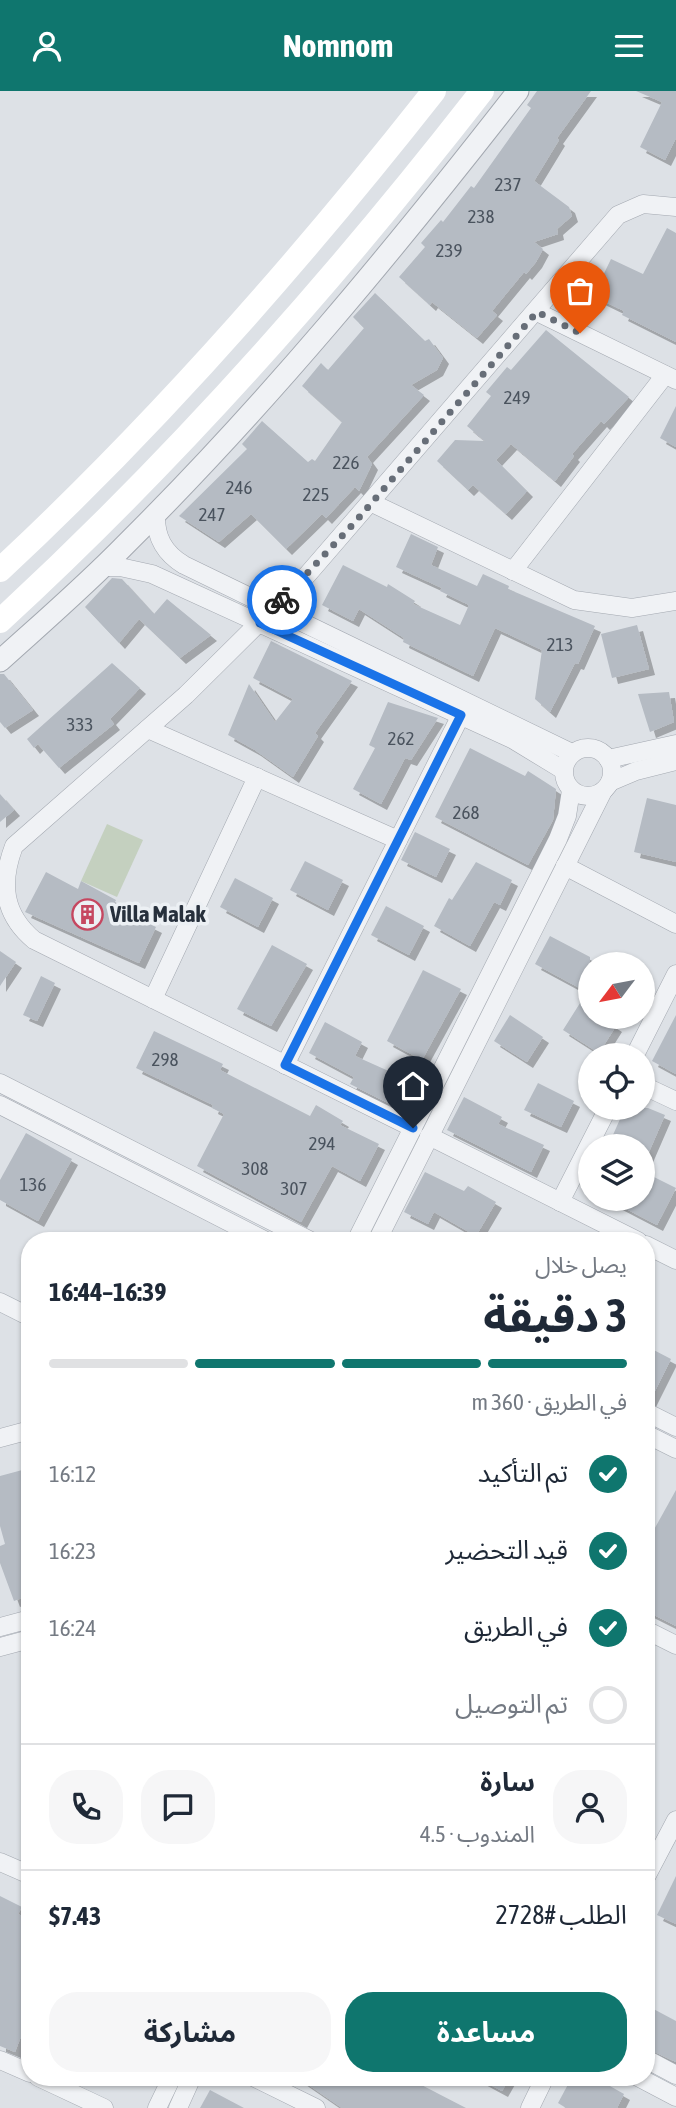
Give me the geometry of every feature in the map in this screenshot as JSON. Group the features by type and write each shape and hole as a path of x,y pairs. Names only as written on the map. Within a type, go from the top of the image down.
{"main road":[{"path":"0,570 72,501 236,329 434,91"},
{"path":"0,621 135,492 263,354 394,202 482,91"},
{"path":"405,128 415,146 436,150"},
{"path":"365,177 373,176 387,182 394,195 394,202"}],"street":[{"path":"0,661 103,567 286,373 361,286 518,91"},
{"path":"413,1128 34,940 10,914 4,897 6,862 14,846 148,729 260,623 372,503 618,215 643,204 676,207"},
{"path":"513,571 671,377 537,312"},
{"path":"372,503 574,600 632,608 676,601"},
{"path":"156,513 159,538 173,558 572,753"},
{"path":"103,567 136,569 152,574 526,745 563,770 572,790 584,796 643,768 676,761"},
{"path":"285,1065 461,715"},
{"path":"148,729 398,841"},
{"path":"608,759 676,744"},
{"path":"381,1232 612,775 608,759 594,749 583,748 572,753 563,770"},
{"path":"153,999 257,777"},
{"path":"361,1232 558,839 572,790"},
{"path":"565,866 676,924"},
{"path":"641,1043 676,974"},
{"path":"0,1083 293,1232"},
{"path":"655,1091 676,1101"},
{"path":"0,1105 248,1232"},
{"path":"560,1202 602,1120"},
{"path":"429,1136 620,1232"},
{"path":"155,1184 164,1166"},
{"path":"655,1250 676,1260"},
{"path":"0,1301 21,1312"},
{"path":"655,1416 676,1427"},
{"path":"0,1438 21,1432"},
{"path":"655,1438 676,1449"},
{"path":"0,1627 21,1621"},
{"path":"655,1634 676,1645"},
{"path":"0,1647 21,1641"},
{"path":"655,1856 676,1820"},
{"path":"0,1862 21,1871"},
{"path":"0,2060 21,2069"},
{"path":"655,2064 676,2075"},
{"path":"57,2086 104,2108"},
{"path":"157,2108 168,2086"},
{"path":"178,2108 188,2086"},
{"path":"271,2086 316,2108"},
{"path":"530,2108 541,2086"},
{"path":"655,2086 676,2097"}],"green space":[{"path":"107,824 143,840 117,897 81,881"}],"building":[{"path":"537,91 591,91 557,138 559,140 534,181 569,207 572,216 557,229 558,234 534,242 543,249 536,262 526,274 524,272 492,311 497,315 477,338 432,302 430,305 399,277 425,247 421,243 441,220 443,222 471,186 474,188 531,108 527,105"},
{"path":"636,91 676,91 676,138 665,160 640,147 662,102"},
{"path":"667,228 676,233 676,342 622,315 624,311 593,296 611,259 643,274"},
{"path":"375,293 425,341 429,339 443,358 437,370 411,385 424,395 367,457 372,464 359,491 355,487 326,518 322,514 286,549 251,514 219,542 179,516 247,449 242,444 262,421 308,462 312,459 315,461 342,422 302,386 321,363 328,370 364,328 353,317"},
{"path":"546,330 629,397 604,424 601,421 572,454 574,456 555,481 511,444 496,460 527,491 506,514 473,485 468,490 437,461 455,440 485,441 467,426 491,396 486,392 507,367 511,370"},
{"path":"676,406 676,447 660,438"},
{"path":"411,534 438,547 431,565 477,586 483,574 509,586 508,589 595,626 578,664 575,663 550,712 535,699 542,650 495,628 473,676 403,642 404,638 359,609 353,621 322,605 343,565 387,587 388,584 415,601 413,604 460,625 469,605 440,591 442,588 396,567"},
{"path":"112,578 122,579 154,614 167,599 211,635 180,658 139,619 119,643 85,607"},
{"path":"637,625 649,669 612,678 601,634"},
{"path":"271,641 352,681 315,733 318,736 293,777 228,735 249,684 275,722 293,699 253,678"},
{"path":"112,663 140,688 110,719 114,724 59,768 38,744 34,748 27,739"},
{"path":"0,674 4,674 33,710 5,728 0,722"},
{"path":"669,692 674,722 650,732 638,694"},
{"path":"388,702 438,718 411,760 405,758 381,804 353,789 375,748 369,745"},
{"path":"470,748 525,776 528,771 556,789 553,820 528,865 435,817"},
{"path":"0,794 14,810 0,822"},
{"path":"647,798 676,805 676,862 634,852"},
{"path":"415,832 450,849 436,877 401,860"},
{"path":"305,861 343,880 328,910 290,890"},
{"path":"476,862 512,880 500,905 494,902 470,946 434,926 449,898 452,900"},
{"path":"46,872 78,889 81,881 116,900 113,906 156,927 139,963 25,912"},
{"path":"235,878 273,898 258,927 220,907"},
{"path":"386,906 424,926 409,955 371,935"},
{"path":"550,936 580,952 578,952 578,987 535,964"},
{"path":"272,945 307,964 271,1026 237,1009"},
{"path":"0,951 16,962 0,986"},
{"path":"423,970 461,989 422,1060 387,1041"},
{"path":"41,976 55,983 37,1021 23,1015"},
{"path":"578,1006 578,1029 614,1029 605,1043 583,1043 563,1030"},
{"path":"510,1015 543,1037 527,1062 494,1041"},
{"path":"676,1015 676,1074 655,1063 655,1055"},
{"path":"325,1022 362,1042 355,1056 402,1077 390,1104 350,1084 354,1077 309,1053"},
{"path":"154,1031 223,1064 220,1070 310,1116 316,1105 343,1121 340,1125 379,1144 360,1181 332,1166 301,1222 197,1166 224,1114 212,1108 213,1105 136,1068"},
{"path":"538,1083 574,1101 561,1127 524,1110"},
{"path":"464,1097 502,1117 498,1124 544,1145 531,1172 447,1130"},
{"path":"655,1111 665,1115 655,1138 655,1134 613,1134 620,1120 655,1120"},
{"path":"26,1133 72,1159 38,1221 0,1200 0,1180"},
{"path":"425,1172 464,1191 468,1186 496,1202 478,1232 469,1232 434,1212 428,1224 404,1212"},
{"path":"655,1178 676,1188 657,1225 630,1211 655,1211"},
{"path":"655,1351 671,1359 655,1391"},
{"path":"21,1470 21,1598 14,1601 0,1563 0,1546 5,1544 0,1526 0,1476"},
{"path":"676,1490 676,1626 655,1616 655,1528"},
{"path":"676,1876 676,1924 657,1915"},
{"path":"0,1896 21,1906 18,1914 21,1916 21,2036 15,2052 0,2046"},
{"path":"655,2010 676,2021 676,2062 655,2052"},
{"path":"310,2086 423,2086 466,2108 342,2108"},
{"path":"567,2086 610,2086 624,2094 617,2108 566,2108 558,2103"},
{"path":"210,2090 244,2108 200,2108"}],"way so far":[{"path":"282,600 356,521 537,312 580,333"}],"place":[{"name":"Villa Malak","path":"87,914"}],"route":[{"path":"282,600 260,623 461,715 285,1065 413,1128"}]}
